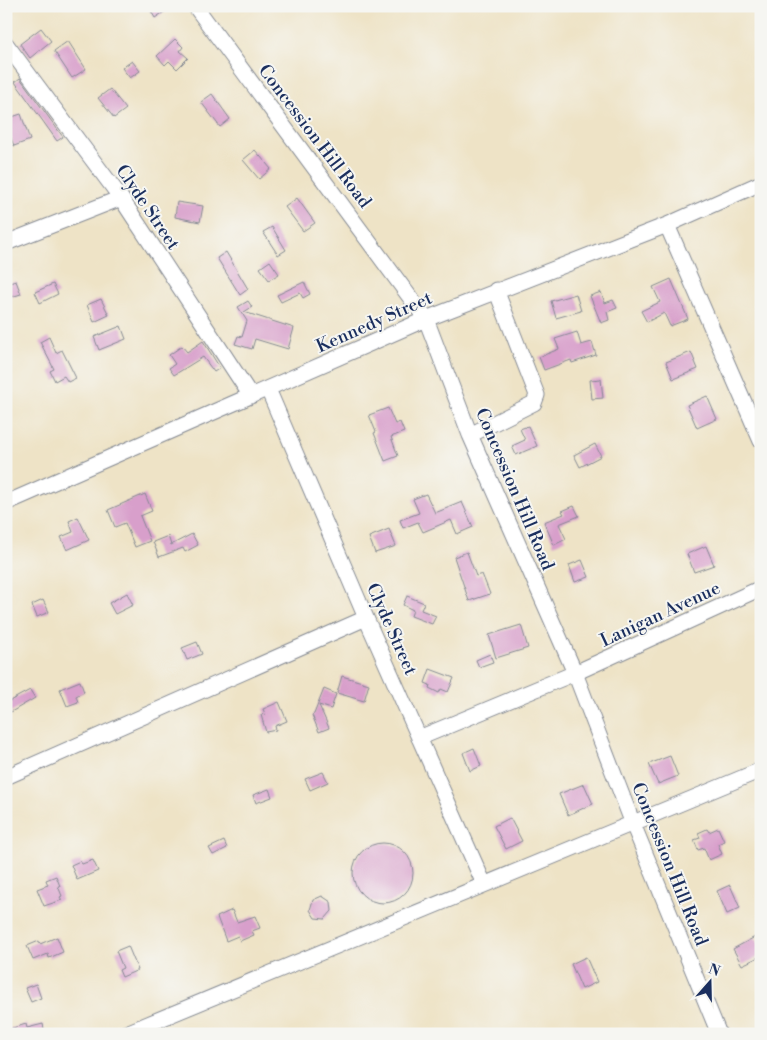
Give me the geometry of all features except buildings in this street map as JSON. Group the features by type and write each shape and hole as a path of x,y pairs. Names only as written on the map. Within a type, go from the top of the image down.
{"street":[{"name":"Concession Hill Road","path":"195,6 426,318 470,435 576,674 633,824 719,1034"},
{"name":"Clyde Street","path":"6,44 120,198 251,396"},
{"name":"Kennedy Street","path":"6,503 426,318 667,224 761,183"},
{"path":"6,243 120,198"},
{"path":"667,224 761,441"},
{"path":"470,435 534,403 538,395 496,290"},
{"name":"Clyde Street","path":"268,389 366,618 484,884"},
{"name":"Lanigan Avenue","path":"419,738 576,674 761,588"},
{"path":"6,777 366,618"},
{"path":"124,1034 761,770"}]}
